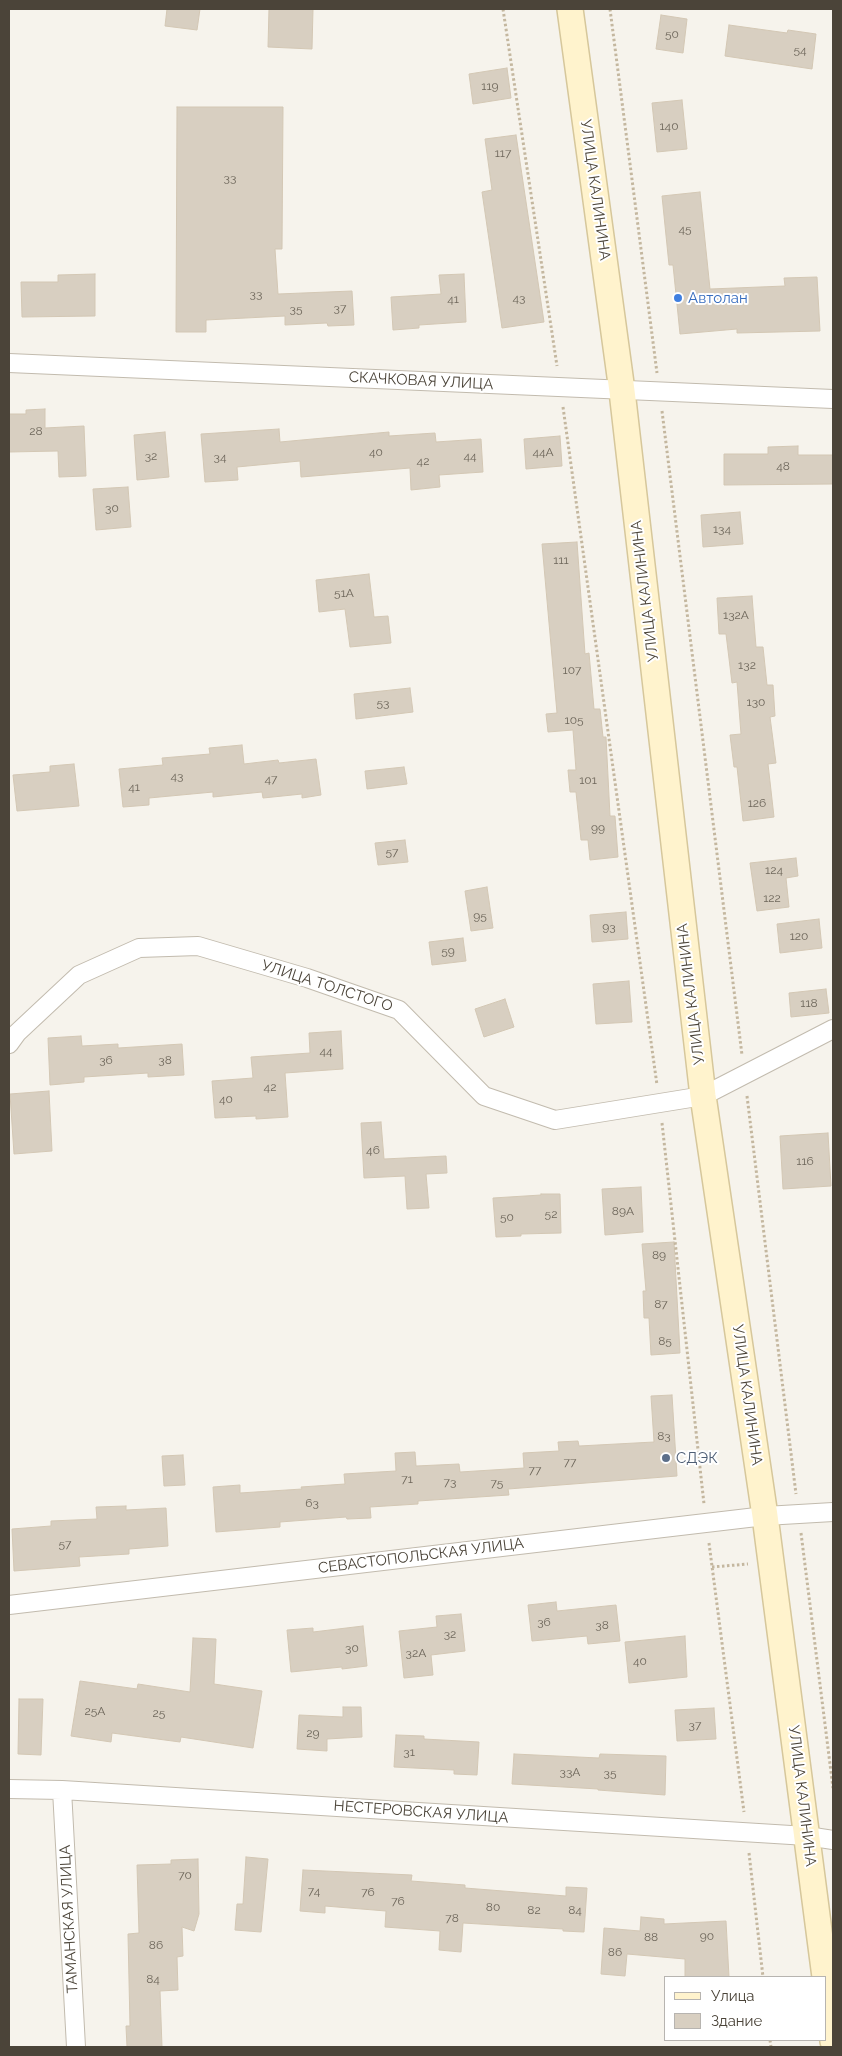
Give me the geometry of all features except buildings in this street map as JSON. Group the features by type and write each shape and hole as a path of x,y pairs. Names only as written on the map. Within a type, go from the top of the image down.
{"main road":[{"name":"УЛИЦА КАЛИНИНА","path":"570,9 622,390 703,1096 765,1516 825,1976"},
{"path":"827,1990 833,2041"}],"street":[{"name":"СКАЧКОВАЯ УЛИЦА","path":"9,363 833,399"},
{"name":"УЛИЦА ТОЛСТОГО","path":"9,1044 17,1033 79,975 139,948 198,946 307,978 399,1010 484,1096 555,1120 703,1096 833,1029"},
{"name":"СЕВАСТОПОЛЬСКАЯ УЛИЦА","path":"9,1605 706,1522 833,1512"},
{"name":"НЕСТЕРОВСКАЯ УЛИЦА","path":"9,1789 62,1790 747,1832 807,1836 833,1840"},
{"name":"ТАМАНСКАЯ УЛИЦА","path":"62,1790 76,2047"}],"path":[{"path":"503,9 560,388 660,1103 706,1522 747,1832 763,1976"},
{"path":"610,9 833,1788"}],"place":[{"name":"Автолан","path":"678,298"},
{"name":"СДЭК","path":"666,1458"}]}
